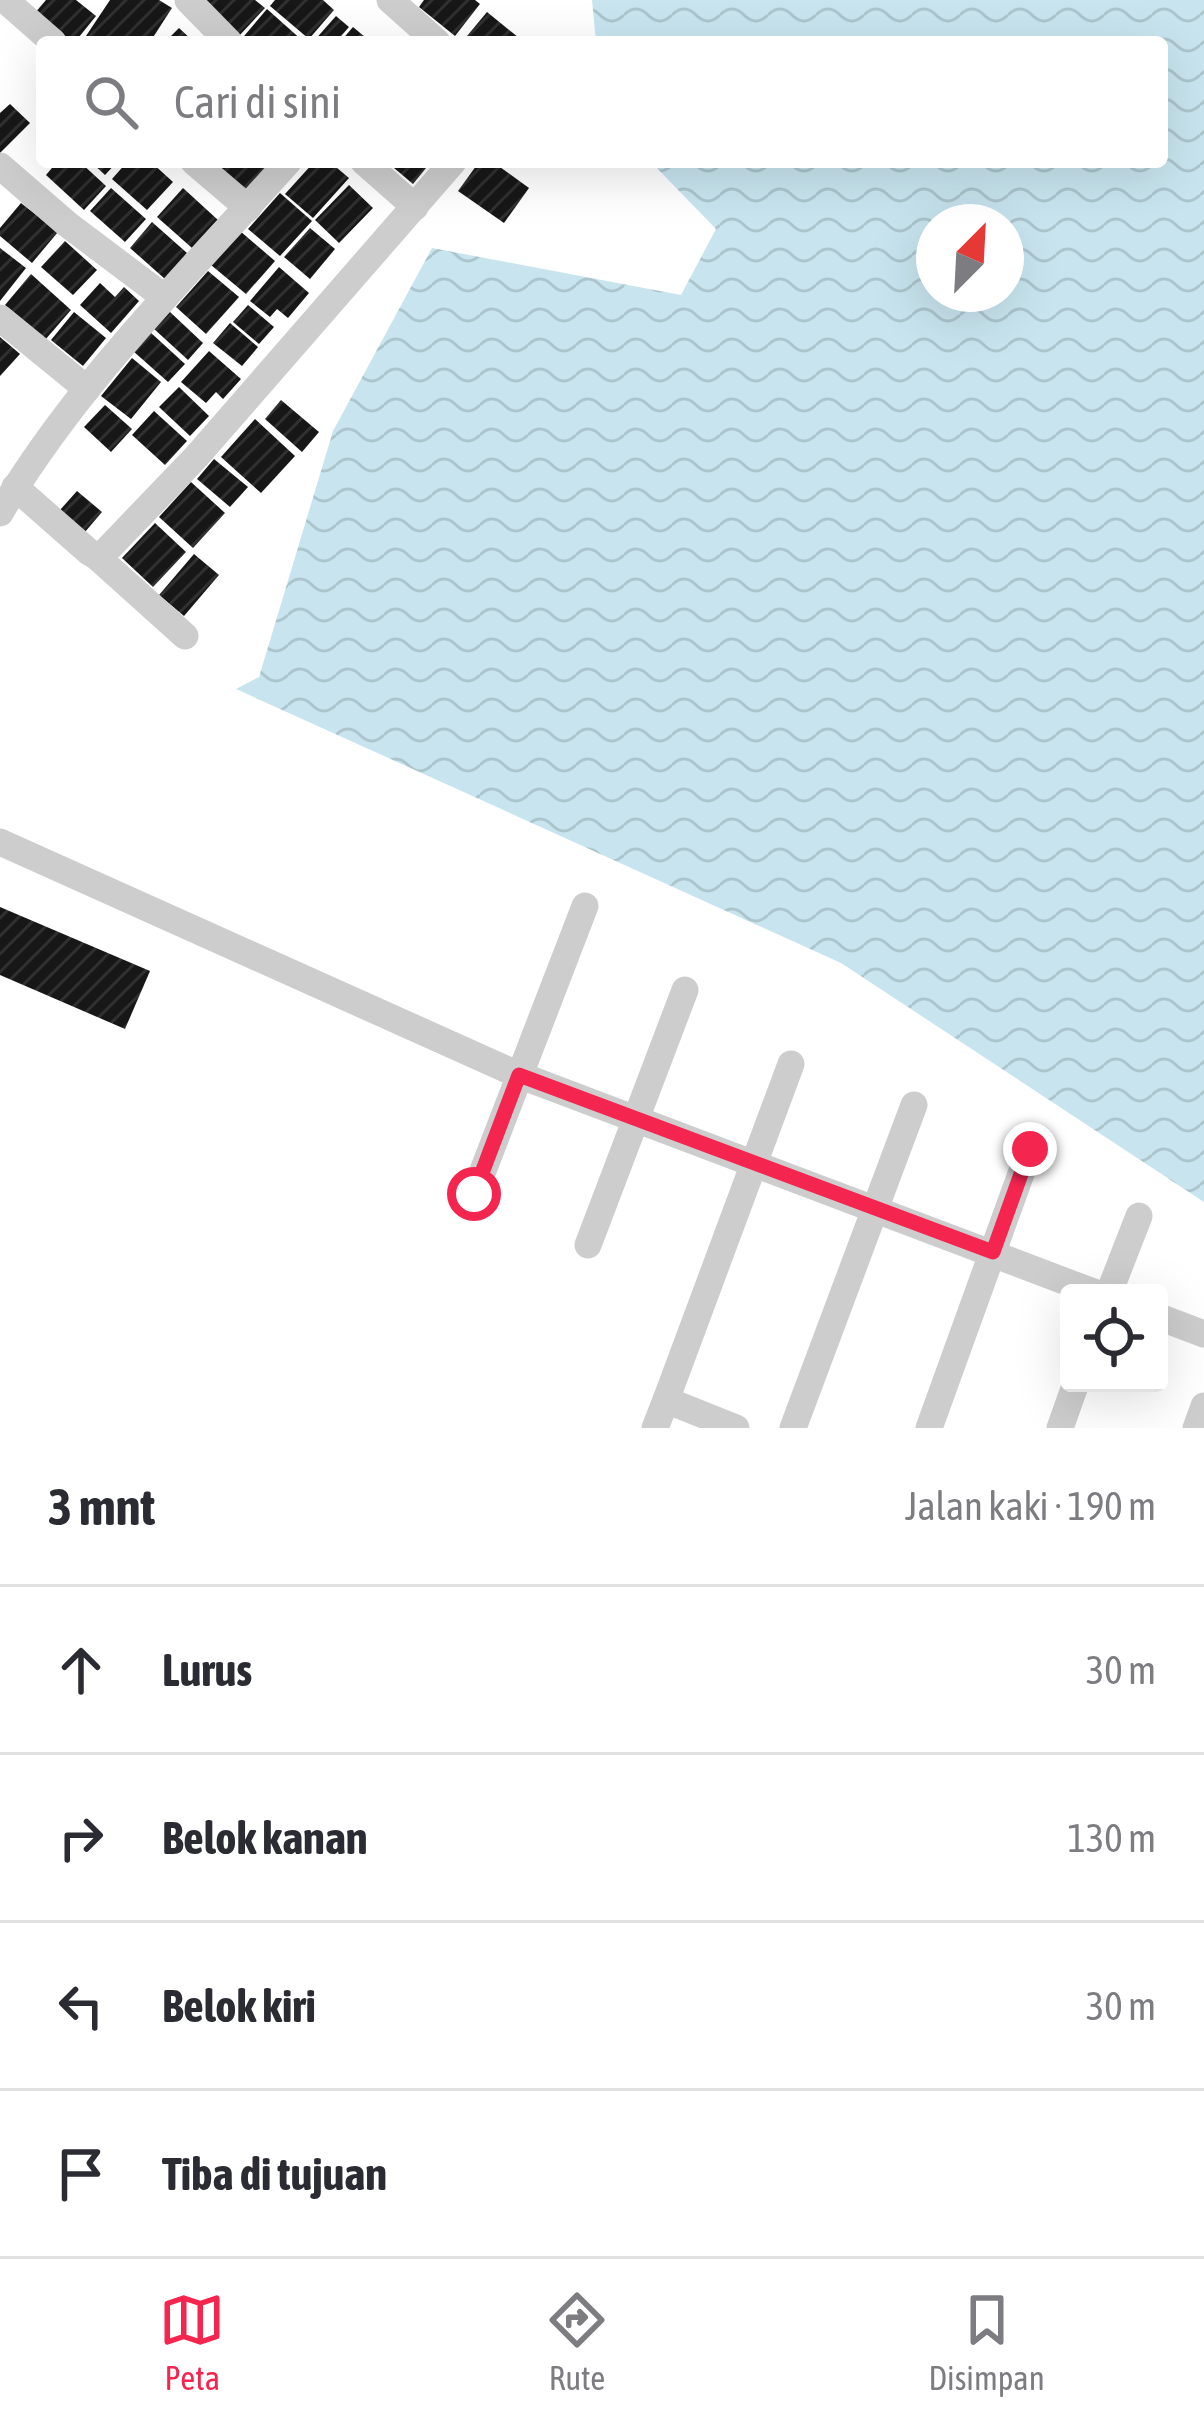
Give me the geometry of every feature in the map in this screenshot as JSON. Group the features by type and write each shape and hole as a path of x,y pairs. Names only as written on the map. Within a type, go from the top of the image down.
{"street":[{"path":"4,0 46,36"},
{"path":"188,0 224,36"},
{"path":"366,0 406,36"},
{"path":"390,0 430,36"},
{"path":"0,166 164,297"},
{"path":"201,168 248,208"},
{"path":"0,513 86,389 283,168"},
{"path":"371,168 415,208"},
{"path":"96,556 196,456 448,168"},
{"path":"0,318 86,389"},
{"path":"15,488 185,636"},
{"path":"0,842 519,1075 1073,1284"},
{"path":"474,1194 585,906"},
{"path":"588,1245 685,990"},
{"path":"655,1428 791,1064"},
{"path":"793,1428 914,1105"},
{"path":"929,1428 1030,1149"},
{"path":"1112,1284 1138,1216"},
{"path":"1168,1320 1204,1334"},
{"path":"1060,1428 1073,1392"},
{"path":"666,1400 736,1428"},
{"path":"1196,1428 1204,1406"}],"water":[{"path":"592,0 1204,0 1204,1202 841,963 236,689 259,677 333,431 432,248 681,295 716,229 657,168 1168,168 1168,36 595,36"}],"building":[{"path":"46,0 76,0 96,16 80,36 62,36 34,14"},
{"path":"110,0 159,0 172,8 154,36 86,36"},
{"path":"196,0 255,0 265,8 237,36"},
{"path":"275,0 323,0 334,10 312,36 305,36 270,6"},
{"path":"424,0 475,0 480,4 455,36 419,7"},
{"path":"267,9 297,36 244,36"},
{"path":"487,12 517,36 467,36"},
{"path":"336,16 349,27 341,36 318,36"},
{"path":"10,104 30,123 0,153 0,113"},
{"path":"52,168 86,168 106,186 84,210 46,175"},
{"path":"122,168 158,168 173,182 147,210 112,179"},
{"path":"211,168 268,168 271,171 246,199"},
{"path":"309,168 337,168 349,178 313,218 285,194"},
{"path":"394,168 426,168 413,184"},
{"path":"475,168 501,168 529,188 504,223 458,191"},
{"path":"349,185 373,208 339,243 315,220"},
{"path":"111,188 146,219 125,242 90,211"},
{"path":"183,188 218,220 192,248 157,217"},
{"path":"280,193 312,221 280,256 248,229"},
{"path":"21,203 58,232 32,263 0,236 0,228"},
{"path":"152,222 187,253 165,279 130,248"},
{"path":"310,228 335,249 310,279 284,257"},
{"path":"240,231 275,261 246,294 211,265"},
{"path":"65,241 97,270 73,295 41,267"},
{"path":"0,248 26,268 0,301"},
{"path":"279,267 309,293 288,318 277,309 270,317 250,301"},
{"path":"208,271 239,297 206,334 176,307"},
{"path":"31,274 71,310 45,340 5,305"},
{"path":"100,283 115,297 124,287 139,301 111,333 80,305"},
{"path":"248,305 274,327 259,344 233,322"},
{"path":"169,311 203,343 188,360 153,328"},
{"path":"74,312 106,338 83,366 51,340"},
{"path":"230,323 258,347 242,366 213,343"},
{"path":"150,332 185,364 168,382 133,351"},
{"path":"0,337 20,354 0,376"},
{"path":"209,351 241,379 223,399 216,392 206,403 181,382"},
{"path":"132,358 161,382 131,419 101,396"},
{"path":"179,387 209,416 190,436 159,407"},
{"path":"281,400 319,432 302,452 265,419"},
{"path":"105,405 132,429 111,452 84,427"},
{"path":"154,411 187,441 165,465 132,435"},
{"path":"255,419 295,456 261,493 221,457"},
{"path":"214,459 248,487 230,507 197,479"},
{"path":"191,482 225,513 193,548 159,517"},
{"path":"77,491 102,512 85,532 60,510"},
{"path":"155,523 186,552 153,587 122,558"},
{"path":"194,554 219,575 184,616 159,595"},
{"path":"0,907 150,971 125,1029 0,975"}],"route":[{"path":"474,1194 519,1075 993,1252 1030,1149"}]}
